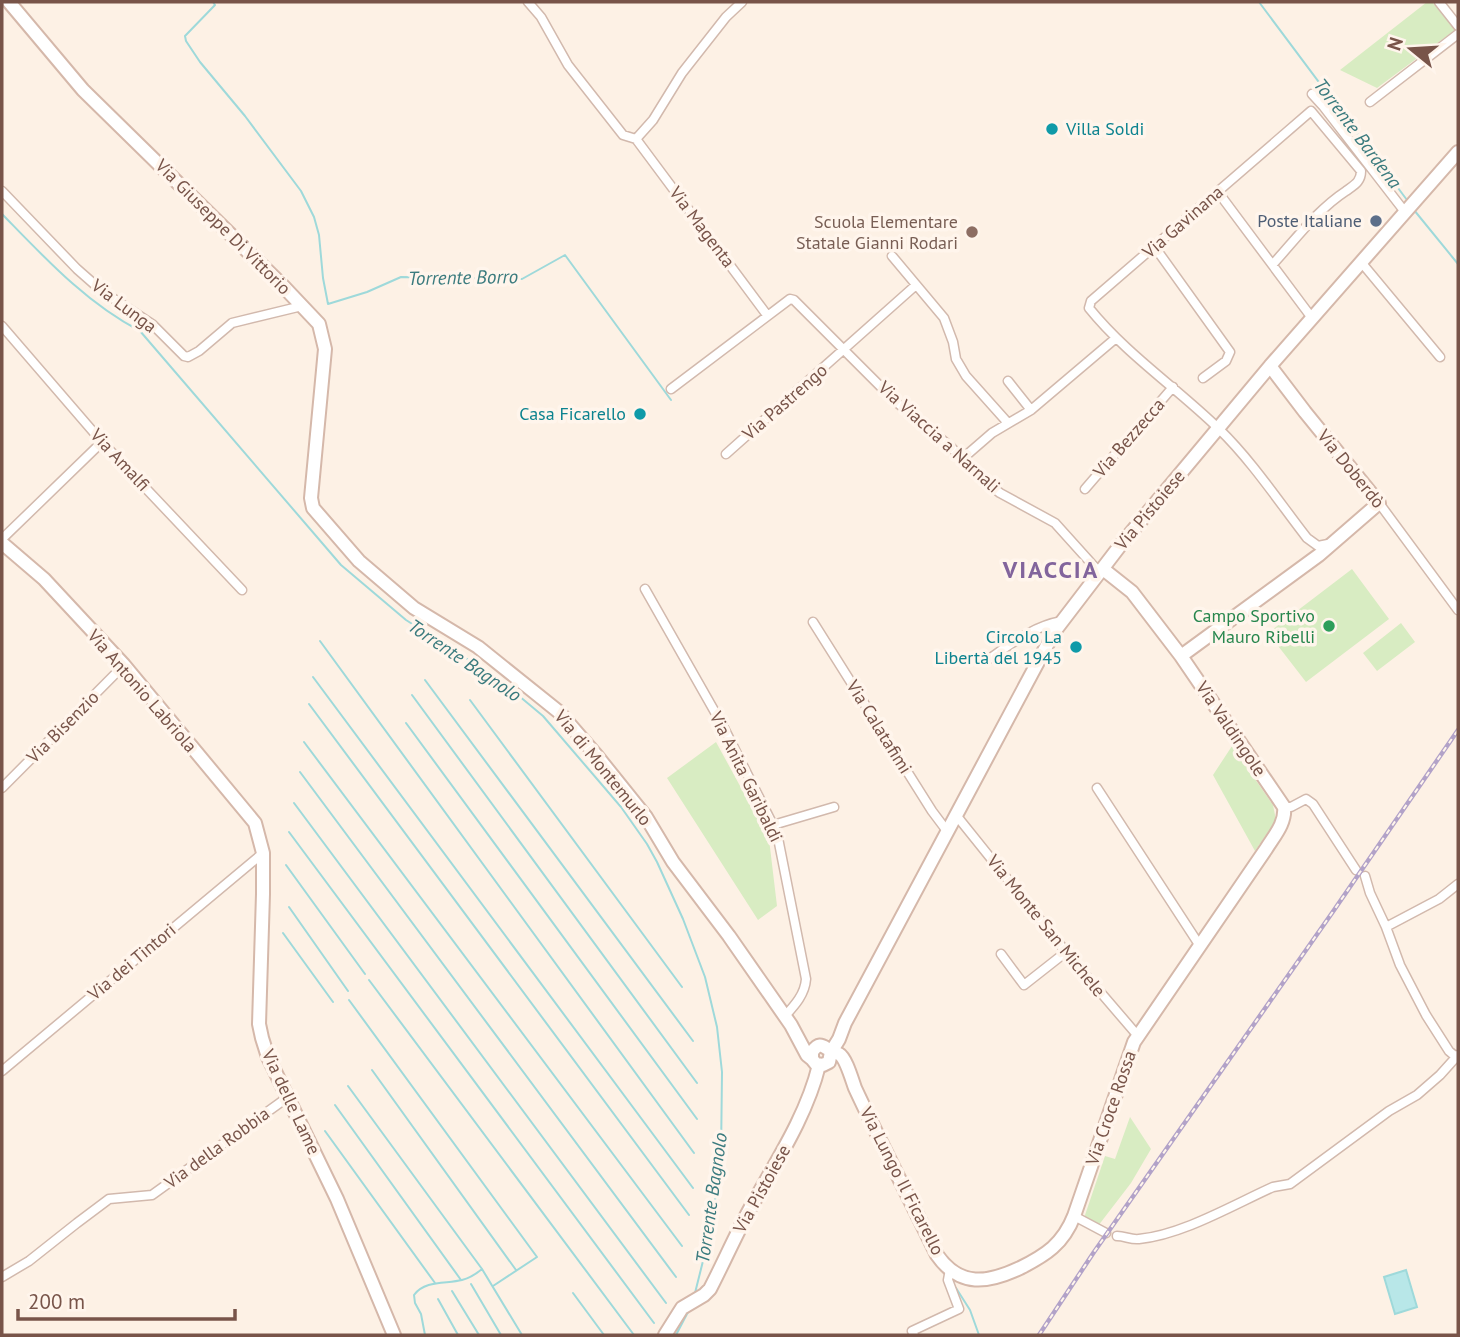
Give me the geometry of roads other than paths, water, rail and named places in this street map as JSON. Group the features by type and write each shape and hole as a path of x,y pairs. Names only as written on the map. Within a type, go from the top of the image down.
{"street":[{"name":"Via Giuseppe Di Vittorio","path":"9,2 83,90 319,324 325,349 311,498"},
{"name":"Via Magenta","path":"528,2 541,17 568,65 622,135 636,139 767,315"},
{"path":"636,139 653,120 682,73 726,17 742,2"},
{"path":"1439,2 1458,26"},
{"path":"1370,102 1458,34"},
{"path":"1312,94 1407,210"},
{"name":"Via Gavinana","path":"1116,338 1090,310 1089,305 1311,111 1362,175 1358,183 1325,206 1273,264"},
{"name":"Via Pistoiese","path":"665,1335 679,1310 704,1295 712,1285 750,1208 789,1140 810,1093 822,1055 839,1039 845,1023 1054,632 1119,547 1270,366 1458,152"},
{"name":"Via Lunga","path":"2,191 77,269 102,291 152,324 184,356 188,357 199,351 232,323 302,306"},
{"path":"1218,192 1312,318"},
{"path":"1154,246 1230,352 1226,361 1203,377"},
{"path":"892,256 944,318 956,359 966,376 1008,423"},
{"path":"1361,262 1440,357"},
{"path":"844,351 916,285"},
{"name":"Via Viaccia a Narnali","path":"671,389 767,315 790,299 794,300 844,351 908,412 951,447 990,487 1055,523 1101,571"},
{"name":"Via Amalfi","path":"2,327 102,442 242,590"},
{"path":"962,459 992,433 1031,410 1116,338 1236,446 1307,538 1321,547 1335,542"},
{"name":"Via Pastrengo","path":"726,454 844,351"},
{"name":"Via Doberdò","path":"1270,366 1379,503 1458,610"},
{"path":"1008,381 1031,410"},
{"name":"Via Bezzecca","path":"1085,489 1173,387"},
{"path":"2,541 102,442"},
{"name":"Via di Montemurlo","path":"311,498 313,508 359,561 414,608 478,647 559,712 646,817 673,862 788,1021 822,1055"},
{"path":"1181,656 1319,555 1379,503"},
{"path":"1293,574 1311,554 1307,538"},
{"name":"Via Antonio Labriola","path":"2,541 44,579 124,665 251,818 263,853"},
{"name":"Via Valdingole","path":"1101,571 1132,592 1181,656 1283,807"},
{"name":"Via Anita Garibaldi","path":"645,589 724,728 779,840 806,979 801,996 788,1021"},
{"path":"989,659 1027,633 1062,621"},
{"name":"Via Calatafimi","path":"813,622 947,831"},
{"name":"Via Bisenzio","path":"2,788 124,665"},
{"path":"1097,788 1200,946"},
{"path":"1283,807 1291,807 1306,799 1313,804 1356,870"},
{"path":"773,825 834,807"},
{"name":"Via Croce Rossa","path":"950,1269 968,1279 993,1279 1040,1258 1067,1232 1138,1036 1280,827 1284,816 1283,807"},
{"name":"Via Monte San Michele","path":"956,815 1066,952 1138,1036"},
{"name":"Via dei Tintori","path":"2,1072 263,853"},
{"name":"Via delle Lame","path":"263,853 259,1024 261,1038 337,1199 394,1335"},
{"path":"1117,1236 1132,1240 1162,1236 1273,1187 1290,1184 1389,1111 1417,1096 1457,1056 1449,1051 1399,965 1365,876"},
{"path":"1386,927 1439,900 1458,884"},
{"path":"1001,954 1024,985 1066,952"},
{"name":"Via Lungo Il Ficarello","path":"822,1055 840,1054 937,1255 950,1269 948,1280 959,1309 912,1331 914,1335"},
{"name":"Via della Robbia","path":"2,1277 29,1261 109,1199 152,1195 288,1097"},
{"path":"1074,1216 1106,1233"}],"water":[{"path":"1406,1270 1417,1307 1395,1314 1384,1277"}],"waterway":[{"name":"Torrente Borro","path":"213,2 215,5 185,36 186,41 301,191 314,217 319,235 328,304 367,292 401,277 522,279 565,255 671,400"},
{"name":"Torrente Bardena","path":"1259,2 1407,200"},
{"name":"Torrente Bardena","path":"1414,210 1458,264"},
{"name":"Torrente Bagnolo","path":"2,214 84,293 120,320 140,331 341,565 406,620 500,680 543,716 621,807 647,844 683,919 705,977 717,1027 722,1072 721,1156 717,1189 709,1237 695,1293"},
{"path":"320,641 694,1153"},
{"path":"313,677 693,1188"},
{"path":"425,680 693,1041"},
{"path":"412,695 697,1083"},
{"path":"470,700 682,987"},
{"path":"309,704 689,1215"},
{"path":"406,723 697,1119"},
{"path":"304,742 682,1246"},
{"path":"300,772 676,1277"},
{"path":"294,803 666,1303"},
{"path":"289,832 654,1323"},
{"path":"286,865 365,974"},
{"path":"289,907 348,991"},
{"path":"283,933 333,1002"},
{"path":"369,980 634,1335"},
{"path":"349,1000 537,1257 493,1286"},
{"path":"372,1070 516,1270"},
{"path":"348,1086 482,1269 522,1335"},
{"path":"335,1105 461,1280"},
{"path":"325,1131 435,1283"},
{"path":"425,1335 414,1295 424,1287 465,1279 482,1269"},
{"path":"471,1284 501,1335"},
{"path":"956,1288 970,1310 979,1335"},
{"path":"452,1291 479,1335"},
{"path":"573,1293 604,1335"},
{"path":"438,1299 458,1335"},
{"name":"Torrente Bagnolo","path":"676,1335 688,1312"}],"railway":[{"path":"1039,1335 1458,730"}],"place":[{"name":"Villa Soldi","path":"1052,129"},
{"name":"Poste Italiane","path":"1376,221"},
{"name":"Scuola Elementare Statale Gianni Rodari","path":"972,232"},
{"name":"Casa Ficarello","path":"640,414"},
{"name":"Campo Sportivo Mauro Ribelli","path":"1329,626"},
{"name":"Circolo La Libertà del 1945","path":"1076,647"}],"district":[{"name":"VIACCIA","path":"1051,570"}]}
